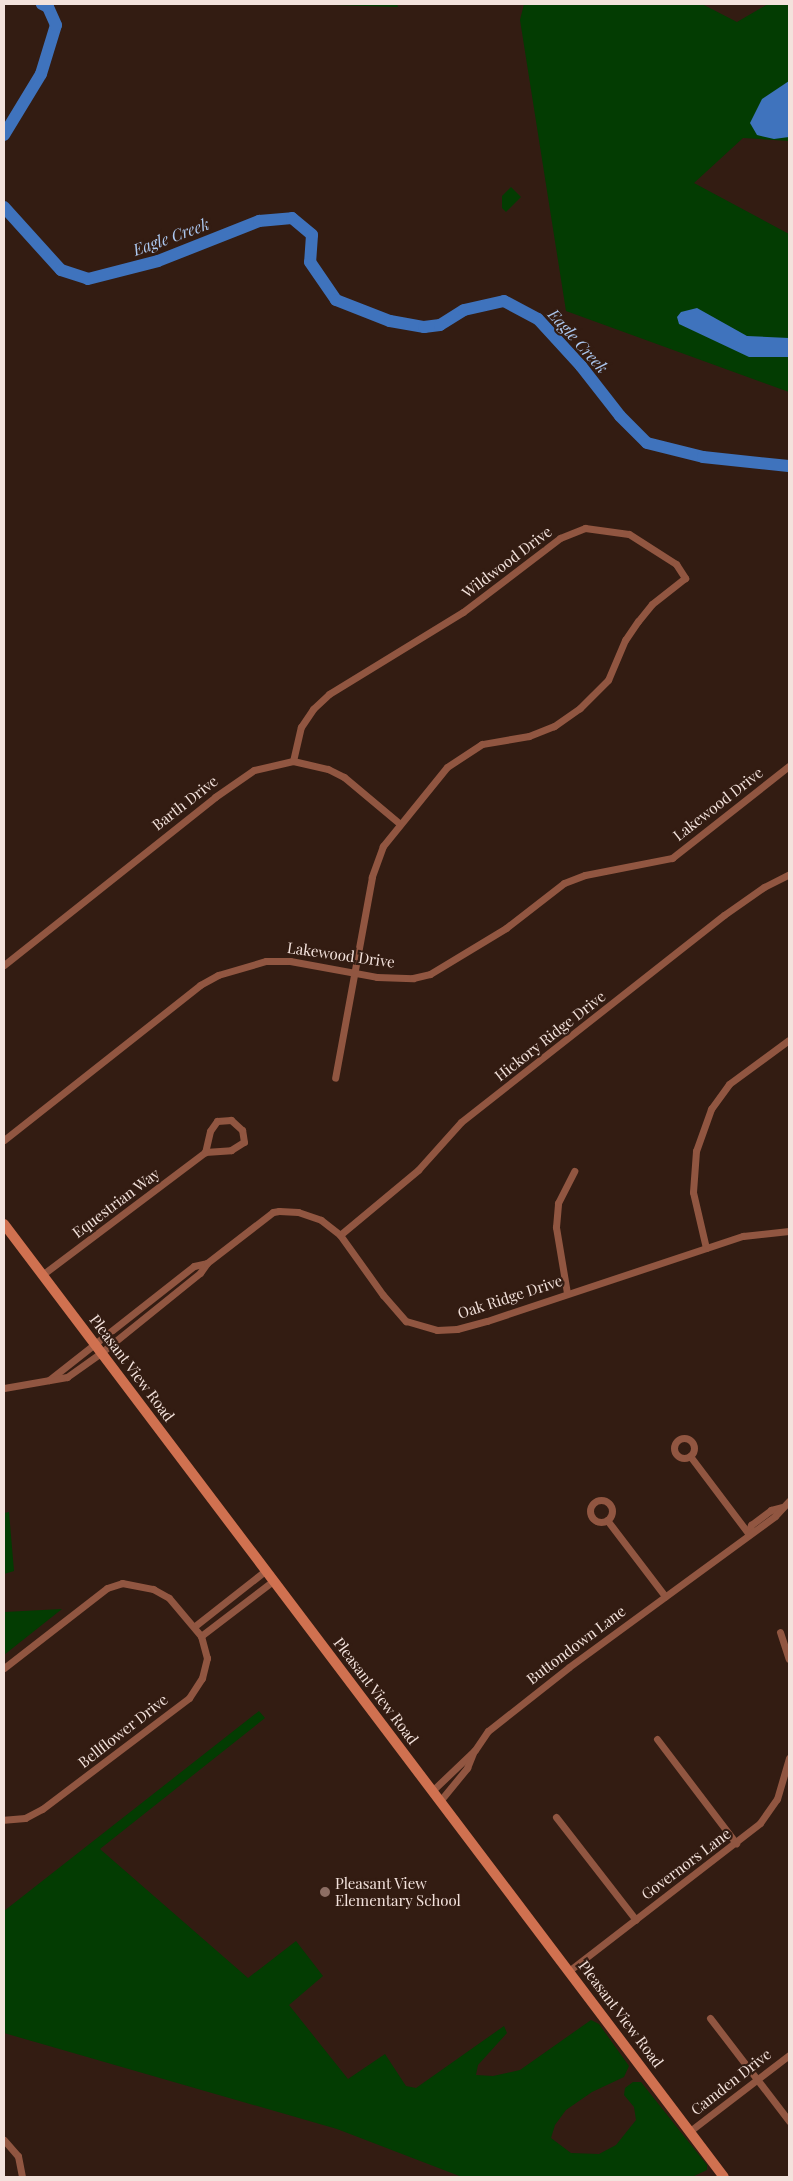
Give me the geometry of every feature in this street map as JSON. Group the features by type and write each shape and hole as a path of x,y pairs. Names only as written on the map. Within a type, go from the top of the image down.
{"main road":[{"name":"Pleasant View Road","path":"4,1224 432,1792 570,1970 724,2177"}],"street":[{"name":"Wildwood Drive","path":"293,761 301,727 313,709 329,694 463,612 560,538 585,528 629,534 676,564 686,578 652,604 638,621 626,640 608,680 580,708 554,726 529,736 482,744 454,762 383,846 376,862 335,1078"},
{"name":"Barth Drive","path":"4,965 236,781 254,770 293,761 328,769 344,777 400,824"},
{"name":"Lakewood Drive","path":"4,1140 200,985 218,975 266,961 290,960 355,972 404,978 430,974 506,928 564,883 585,875 672,858 789,766"},
{"name":"Hickory Ridge Drive","path":"340,1235 418,1170 461,1122 724,915 764,887 789,874"},
{"path":"706,1248 694,1192 696,1151 712,1109 729,1084 789,1040"},
{"path":"231,1120 242,1130 244,1142 231,1150 205,1152 210,1132 217,1121 231,1120"},
{"name":"Equestrian Way","path":"42,1276 205,1152"},
{"path":"567,1293 556,1227 558,1204 574,1171"},
{"name":"Oak Ridge Drive","path":"99,1348 200,1273 207,1263 273,1212 298,1212 321,1220 340,1235 383,1295 406,1321 437,1330 457,1329 487,1321 743,1236 789,1231"},
{"name":"Oak Ridge Drive","path":"99,1348 194,1266 207,1263"},
{"path":"48,1380 99,1348"},
{"path":"4,1388 67,1377 99,1348"},
{"path":"690,1456 748,1533"},
{"name":"Buttondown Lane","path":"432,1792 475,1750 488,1731 748,1533 775,1516 782,1506 789,1501"},
{"path":"607,1520 664,1596"},
{"path":"194,1626 265,1570"},
{"path":"201,1636 273,1581"},
{"name":"Bellflower Drive","path":"4,1668 107,1588 122,1584 154,1589 169,1598 201,1636 207,1658 206,1670 189,1698 42,1810 25,1818 4,1820"},
{"path":"780,1632 789,1659"},
{"path":"657,1739 736,1843"},
{"path":"440,1801 467,1768 475,1750"},
{"name":"Governors Lane","path":"570,1970 736,1843 770,1810 789,1758"},
{"path":"556,1817 636,1920"},
{"path":"710,2018 789,2121"},
{"name":"Camden Drive","path":"690,2131 789,2054"},
{"path":"4,2140 18,2156 22,2177"}],"green space":[{"path":"301,4 397,4 398,7"},
{"path":"524,4 702,4 737,22 768,4 789,4 789,141 743,138 694,183 789,234 789,392 566,311 520,20"},
{"path":"511,187 521,197 506,212 502,208 502,196"},
{"path":"9,1512 14,1571 4,1574 4,1513"},
{"path":"62,1609 4,1655 4,1612"},
{"path":"259,1711 265,1718 100,1849 248,1978 296,1941 323,1976 289,2005 348,2079 385,2054 406,2086 416,2088 504,2026 507,2033 478,2065 476,2075 493,2076 520,2070 591,2020 599,2024 629,2066 624,2077 592,2092 566,2110 555,2125 551,2138 571,2153 599,2154 616,2145 636,2120 634,2107 624,2095 625,2088 633,2082 641,2082 707,2165 707,2170 692,2177 462,2177 337,2129 4,2033 4,1911"}],"water":[{"path":"789,81 789,137 774,139 757,135 750,123 762,99"},
{"path":"697,308 747,336 789,338 789,357 749,357 679,324 677,317 681,312"}],"waterway":[{"name":"Eagle Creek","path":"4,135 41,74 56,25 48,7 42,4"},
{"name":"Eagle Creek","path":"4,207 61,270 88,279 158,261 259,221 292,218 312,235 310,262 336,300 390,321 424,327 440,325 464,310 504,301 538,319 581,366 620,416 647,443 703,457 789,466"}],"place":[{"name":"Pleasant View Elementary School","path":"325,1892"}]}
